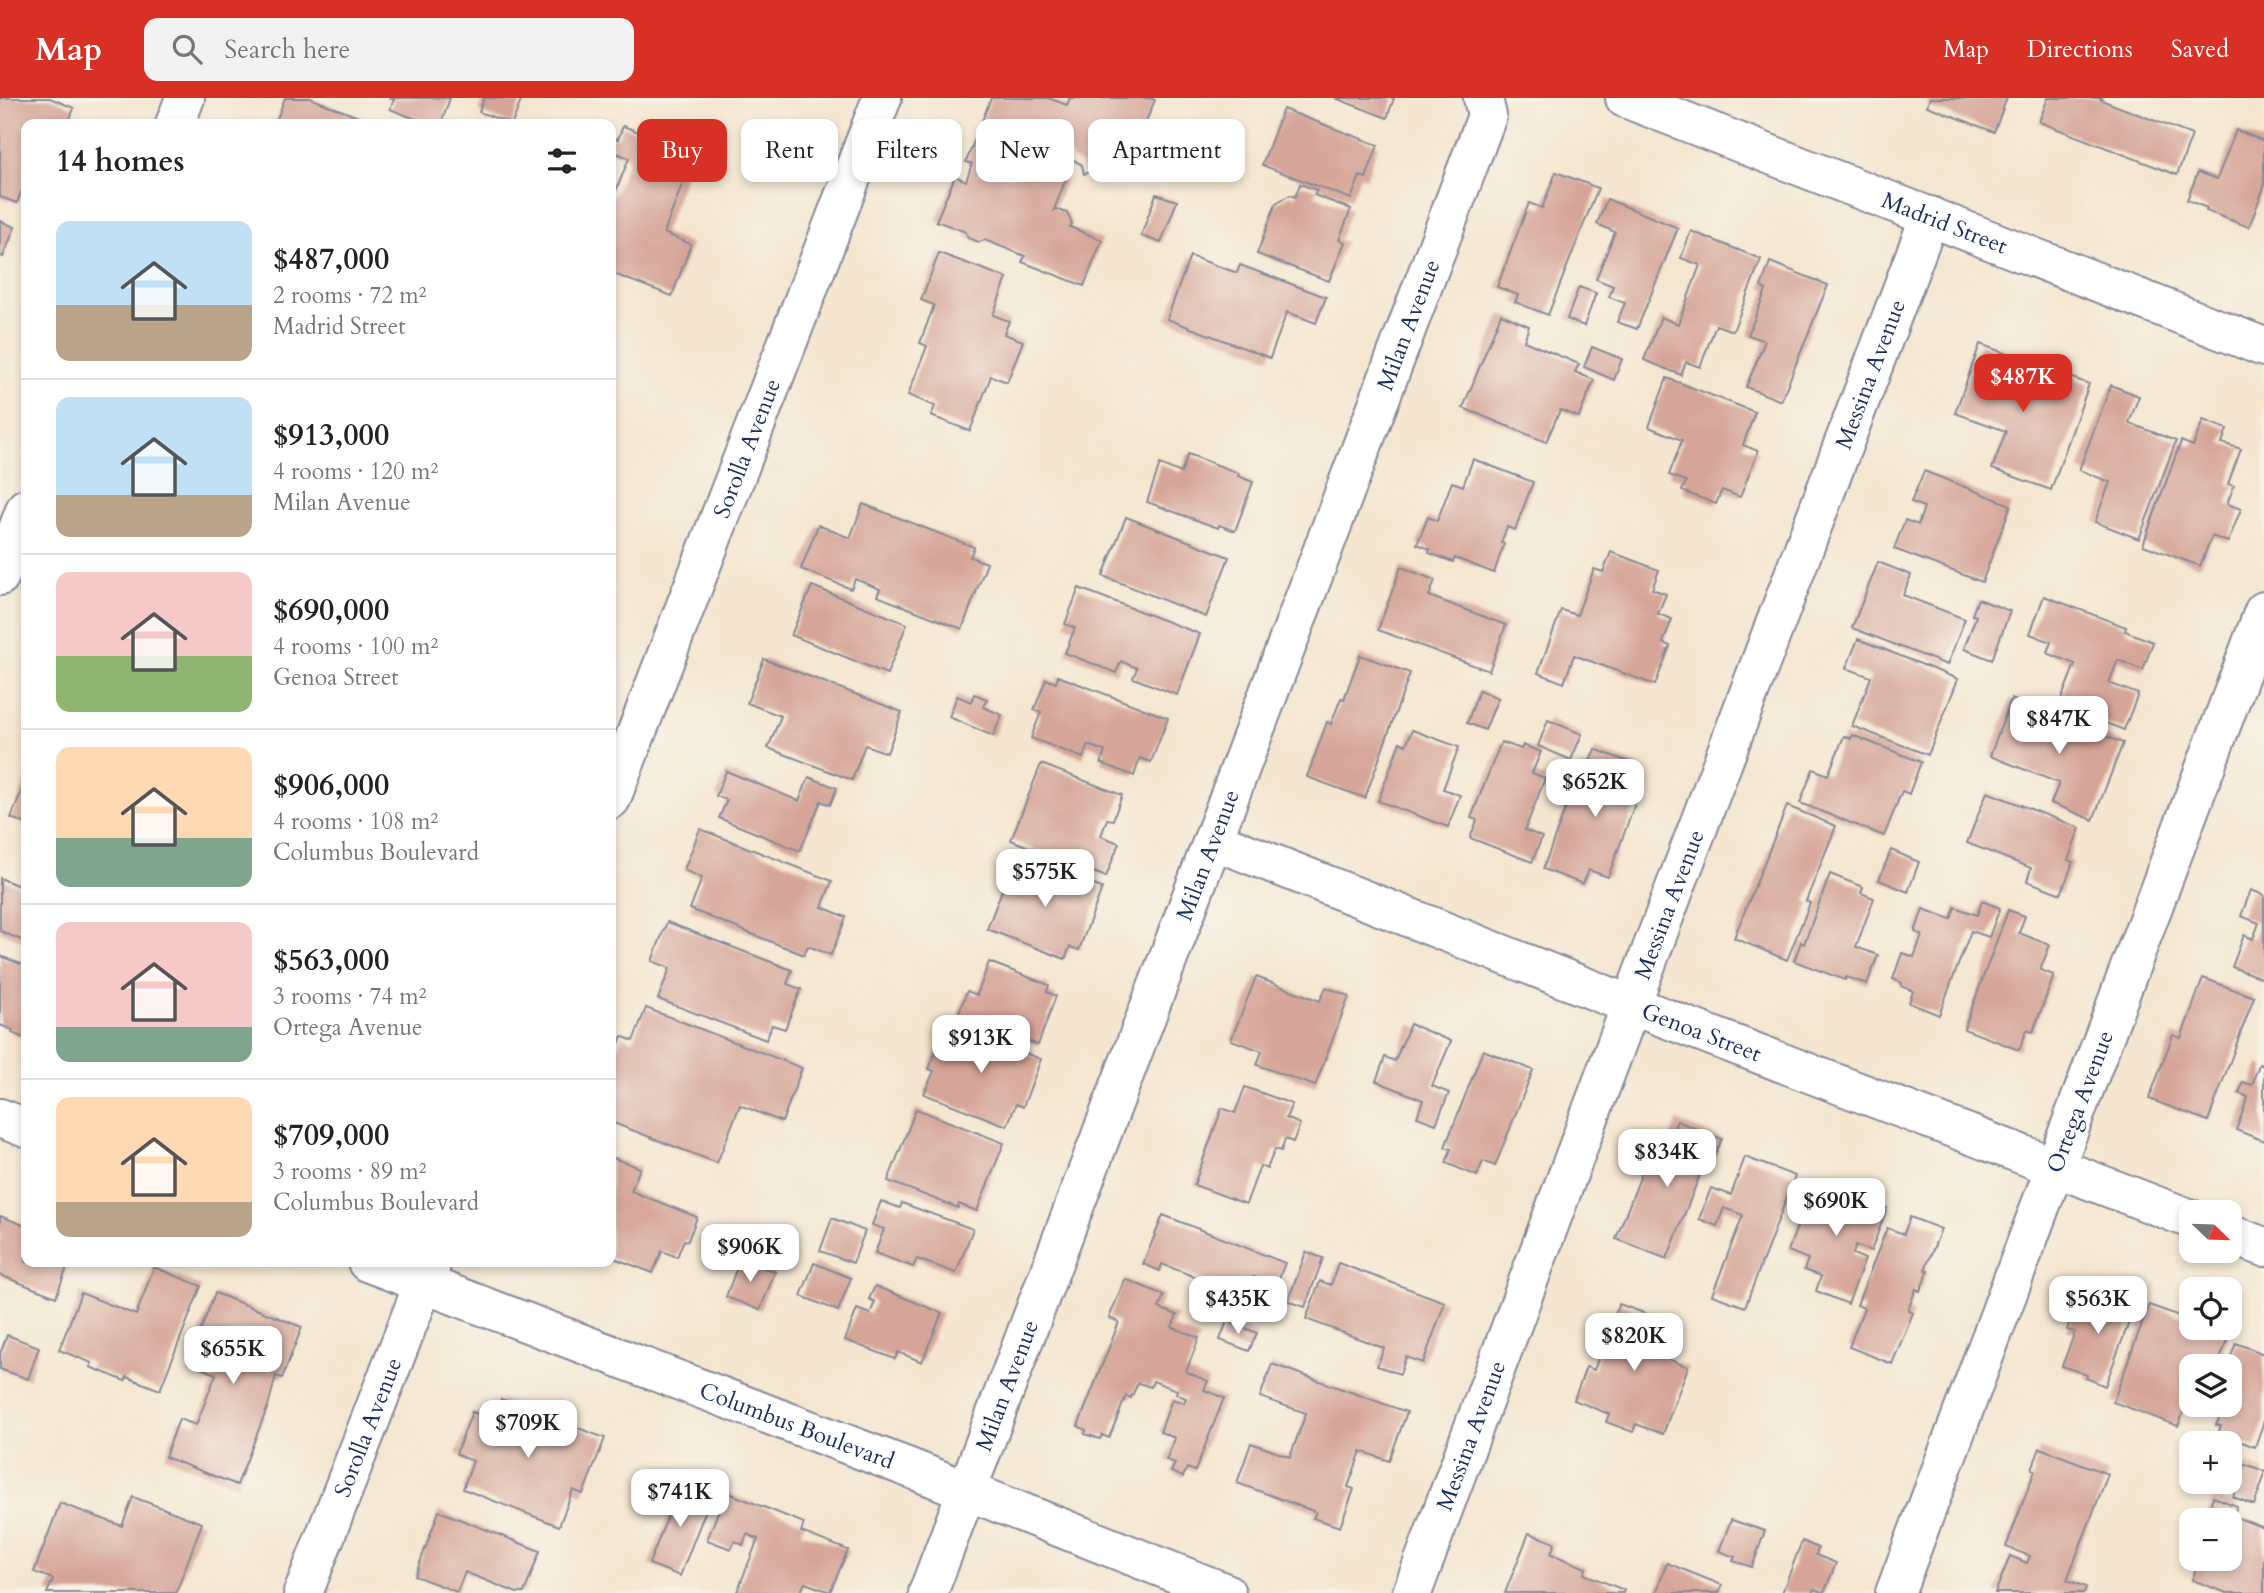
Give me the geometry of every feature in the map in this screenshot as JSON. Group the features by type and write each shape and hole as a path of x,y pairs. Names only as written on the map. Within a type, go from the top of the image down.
{"street":[{"path":"177,119 185,98"},
{"name":"Sorolla Avenue","path":"616,786 882,98"},
{"name":"Madrid Street","path":"1625,98 2264,347"},
{"name":"Milan Avenue","path":"928,1593 1493,104"},
{"name":"Messina Avenue","path":"1412,1593 1930,216"},
{"path":"0,576 21,521"},
{"name":"Ortega Avenue","path":"1895,1593 2264,611"},
{"name":"Genoa Street","path":"1213,840 1631,1006 2179,1214"},
{"path":"0,1118 21,1126"},
{"path":"2242,1239 2264,1247"},
{"name":"Columbus Boulevard","path":"398,1267 428,1272 1226,1593"},
{"name":"Sorolla Avenue","path":"303,1593 428,1272"}],"building":[{"path":"0,98 50,98 74,108 70,119 21,119 21,193 17,203 0,197"},
{"path":"285,98 310,98 363,119 277,119"},
{"path":"389,98 450,98 443,119 415,119 390,109 394,100"},
{"path":"484,98 522,98 514,119 498,119 479,112"},
{"path":"991,98 1048,98 1067,105 1070,98 1155,100 1147,119 1088,119 1088,172 1084,174 1082,165 1074,160 1074,119 983,119"},
{"path":"1335,98 1394,98 1387,118"},
{"path":"1930,98 2007,98 1994,132 1927,106"},
{"path":"2048,98 2102,98 2101,100 2192,135 2177,175 2039,122"},
{"path":"1283,109 1378,145 1366,178 1360,176 1351,199 1262,165"},
{"path":"623,126 637,131 637,182 683,182 664,233 691,244 672,296 616,275 616,191 629,158 616,153 616,138"},
{"path":"2236,130 2264,141 2264,187 2249,227 2206,211 2207,208 2187,200 2198,172 2217,179"},
{"path":"976,136 976,182 1065,182 1054,210 1067,213 1072,224 1070,227 1102,240 1084,286 1022,262 1025,256 985,240 979,242 968,238 966,232 936,221 952,182 962,182 962,179 966,181 972,164 966,162"},
{"path":"1556,172 1598,188 1548,315 1515,302 1518,295 1497,287 1529,203 1542,208"},
{"path":"1300,184 1317,190 1314,195 1351,209 1339,240 1345,242 1329,281 1257,254 1276,203 1290,195 1295,197"},
{"path":"1156,194 1177,201 1161,243 1141,236"},
{"path":"1607,199 1678,228 1637,329 1617,322 1625,303 1609,297 1613,286 1596,279 1615,232 1597,224"},
{"path":"0,221 15,227 3,257 0,255"},
{"path":"1691,231 1761,259 1733,331 1716,325 1700,367 1686,362 1681,375 1644,360 1661,317 1678,324 1700,265 1681,258"},
{"path":"939,253 1007,278 993,315 1009,321 1004,334 1023,341 1007,382 991,376 970,431 931,416 935,406 908,395 927,346 920,343 934,305 921,300"},
{"path":"1190,256 1237,273 1240,265 1326,297 1316,323 1287,312 1270,358 1167,319"},
{"path":"1770,262 1828,285 1781,401 1746,387 1765,341 1748,335 1766,290 1761,287"},
{"path":"1579,287 1596,293 1584,326 1567,319"},
{"path":"1501,314 1529,326 1524,341 1579,364 1575,372 1594,380 1579,417 1560,410 1546,442 1463,408"},
{"path":"1980,344 2024,360 2020,370 2059,384 2062,374 2089,384 2051,490 1992,469 2006,431 1955,413"},
{"path":"1592,347 1622,359 1614,380 1584,367"},
{"path":"1667,378 1755,412 1743,445 1758,451 1740,497 1722,490 1716,504 1682,491 1686,481 1669,475 1682,440 1649,427"},
{"path":"2111,385 2139,396 2129,423 2176,441 2139,539 2095,522 2110,482 2079,470"},
{"path":"2203,420 2227,429 2222,443 2241,449 2228,484 2234,486 2227,504 2241,509 2228,542 2212,536 2200,566 2143,545 2181,441 2193,446"},
{"path":"1188,454 1239,473 1238,476 1253,482 1235,531 1219,525 1218,528 1147,502 1160,464 1181,473"},
{"path":"1473,459 1533,482 1515,530 1507,527 1494,573 1455,558 1453,562 1429,553 1430,549 1417,544 1428,517 1437,521 1452,482 1463,486"},
{"path":"1924,471 2011,505 1982,582 1894,549 1905,520 1918,525 1924,507 1911,502"},
{"path":"863,504 974,547 970,557 987,563 962,629 877,596 880,589 855,579 851,589 801,569 818,525 850,538"},
{"path":"1126,517 1229,557 1206,617 1103,576"},
{"path":"1611,552 1659,570 1652,589 1666,594 1658,614 1672,619 1663,643 1670,646 1655,685 1574,655 1564,683 1538,673 1561,610 1577,615 1594,569 1603,572"},
{"path":"1878,562 1911,575 1903,595 1965,619 1947,665 1852,628"},
{"path":"1401,567 1435,580 1429,596 1506,625 1489,671 1378,630"},
{"path":"812,586 907,624 887,674 791,635"},
{"path":"1079,588 1200,634 1177,695 1133,678 1137,668 1121,661 1116,673 1065,653 1075,628 1065,624"},
{"path":"2044,596 2126,627 2125,631 2153,642 2143,670 2118,660 2109,683 2138,694 2124,730 2059,705 2075,664 2047,653 2051,642 2030,634"},
{"path":"1978,599 2010,611 1992,660 1964,649 1976,616 1972,615"},
{"path":"1858,639 1958,679 1928,755 1852,726 1871,677 1846,668"},
{"path":"1360,655 1410,673 1365,798 1307,777 1327,722 1331,724 1341,698 1344,699"},
{"path":"764,659 902,712 887,753 865,745 852,780 768,748 781,716 747,703"},
{"path":"1058,676 1168,718 1151,762 1140,758 1134,776 1101,763 1105,751 1088,745 1083,758 1031,738 1041,712 1034,710 1046,679 1056,683"},
{"path":"1479,690 1498,698 1485,730 1467,723"},
{"path":"974,694 987,699 983,707 1002,715 993,736 949,717 957,696 971,702"},
{"path":"2011,699 2123,743 2093,820 2051,803 2059,783 1990,756"},
{"path":"1548,720 1582,734 1571,760 1538,746"},
{"path":"1412,730 1459,747 1443,789 1460,795 1448,827 1378,801 1400,742 1406,745"},
{"path":"1852,735 1921,762 1909,794 1902,791 1884,836 1800,803 1813,769 1828,775 1844,736 1851,739"},
{"path":"1501,742 1521,749 1523,745 1541,752 1532,773 1545,778 1525,830 1542,837 1532,862 1470,838 1477,820 1471,818"},
{"path":"1595,749 1639,766 1633,781 1642,785 1608,877 1589,870 1583,884 1543,869 1581,766 1587,768"},
{"path":"1041,764 1122,795 1113,820 1107,819 1101,836 1119,843 1106,877 1011,840"},
{"path":"726,771 799,801 809,777 837,788 830,805 821,801 800,851 719,818 727,800 716,796"},
{"path":"1987,792 2080,828 2068,860 2073,862 2061,894 2027,881 2031,868 1967,843"},
{"path":"21,793 21,822 11,818"},
{"path":"1787,806 1836,826 1806,901 1810,903 1787,960 1734,938"},
{"path":"700,829 832,881 822,907 846,917 831,955 808,946 804,955 690,909 702,878 684,870"},
{"path":"1891,850 1919,862 1908,892 1879,880"},
{"path":"1035,862 1102,888 1079,950 1070,947 1065,959 987,929 1011,867 1025,873 1027,868 1031,870"},
{"path":"1830,874 1863,887 1861,893 1874,898 1856,947 1878,955 1867,984 1846,977 1845,980 1794,961 1801,942 1804,944"},
{"path":"0,878 21,887 21,940 0,931"},
{"path":"2251,890 2264,895 2264,979 2232,967 2244,935 2253,939 2259,923 2241,916"},
{"path":"1982,901 2000,908 1989,937 1971,931 1939,1015 1909,1003 1913,991 1893,979 1902,953 1914,957 1922,935 1915,932 1923,909 1951,919 1955,907 1977,915"},
{"path":"2008,910 2025,916 2019,933 2050,945 2040,970 2054,975 2033,1032 2027,1030 2019,1050 1964,1029"},
{"path":"667,922 792,970 787,984 801,989 785,1029 772,1025 766,1040 658,999 670,968 652,961"},
{"path":"0,956 21,964 21,1037 0,1025"},
{"path":"989,962 1049,985 1047,992 1056,996 1038,1045 958,1015 967,991 977,995"},
{"path":"1256,977 1320,1001 1326,987 1349,996 1315,1086 1257,1065 1262,1051 1231,1040"},
{"path":"2203,978 2254,997 2208,1121 2149,1099 2173,1035 2181,1038"},
{"path":"646,1008 802,1068 782,1122 740,1105 717,1163 616,1124 616,1051 622,1036 633,1041"},
{"path":"1410,1024 1451,1041 1432,1086 1449,1093 1436,1124 1417,1117 1423,1100 1376,1081 1385,1057 1395,1061"},
{"path":"952,1025 1041,1059 1023,1107 1016,1104 1007,1126 924,1094 934,1071 929,1069 938,1046 943,1047"},
{"path":"1483,1050 1533,1070 1495,1166 1483,1161 1477,1176 1446,1163 1451,1149 1445,1147"},
{"path":"2259,1064 2264,1066 2264,1141 2236,1130 2248,1097 2239,1093 2243,1082 2252,1085"},
{"path":"1245,1087 1292,1104 1286,1118 1300,1124 1293,1142 1285,1139 1281,1151 1275,1149 1267,1169 1260,1166 1246,1204 1194,1185 1222,1108 1235,1113"},
{"path":"916,1109 1004,1143 977,1211 959,1204 958,1208 888,1181"},
{"path":"1677,1121 1722,1139 1709,1170 1703,1167 1667,1259 1616,1239 1655,1139 1667,1144"},
{"path":"1745,1157 1795,1176 1745,1307 1712,1295 1743,1215 1724,1208 1717,1226 1699,1219 1711,1188 1731,1195"},
{"path":"616,1159 640,1168 631,1191 697,1217 688,1241 684,1240 677,1257 662,1251 653,1273 616,1259"},
{"path":"1814,1181 1887,1208 1871,1251 1856,1245 1853,1254 1865,1259 1848,1304 1816,1291 1821,1276 1804,1270 1808,1259 1788,1251"},
{"path":"881,1201 900,1208 902,1203 973,1229 956,1273 917,1259 913,1267 875,1253 884,1229 872,1225"},
{"path":"1163,1215 1285,1263 1276,1286 1254,1277 1247,1297 1162,1264 1160,1271 1143,1264"},
{"path":"0,1216 21,1224 21,1267 67,1267 56,1297 0,1275"},
{"path":"1910,1217 1941,1229 1920,1291 1916,1289 1908,1310 1913,1313 1892,1364 1849,1347 1864,1308 1857,1305 1887,1228 1904,1234"},
{"path":"832,1218 865,1231 853,1263 820,1251"},
{"path":"1306,1252 1323,1258 1305,1307 1288,1301"},
{"path":"740,1259 775,1272 760,1310 726,1297"},
{"path":"814,1263 851,1278 838,1311 801,1296"},
{"path":"1338,1263 1445,1302 1423,1363 1406,1357 1400,1374 1377,1366 1384,1348 1306,1319 1320,1281 1331,1285"},
{"path":"154,1267 201,1286 160,1390 127,1377 125,1381 90,1367 92,1363 59,1350 81,1293 136,1315"},
{"path":"1125,1279 1164,1295 1159,1308 1177,1315 1172,1327 1199,1338 1186,1372 1208,1381 1204,1390 1224,1398 1195,1471 1187,1468 1183,1477 1171,1472 1175,1463 1166,1460 1175,1438 1160,1432 1172,1399 1184,1403 1186,1398 1176,1394 1177,1390 1153,1381 1151,1387 1138,1383 1131,1398 1126,1396 1109,1438 1102,1435 1100,1439 1085,1434 1086,1430 1078,1426 1119,1322 1109,1318"},
{"path":"875,1286 942,1313 922,1362 898,1352 895,1359 845,1340 857,1309 870,1314 875,1302 869,1299"},
{"path":"2091,1290 2135,1306 2105,1386 2086,1378 2087,1375 2062,1366 2075,1332 2067,1330 2073,1311 2083,1314"},
{"path":"215,1293 302,1327 282,1378 276,1376 268,1406 237,1485 165,1457 179,1419 196,1425 216,1374 188,1363"},
{"path":"1619,1304 1677,1325 1665,1358 1688,1367 1663,1434 1636,1424 1633,1432 1606,1422 1609,1414 1574,1400 1586,1367 1594,1370"},
{"path":"2149,1305 2179,1316 2179,1340 2227,1340 2222,1354 2179,1354 2179,1417 2182,1417 2178,1426 2113,1402"},
{"path":"1227,1321 1257,1333 1249,1351 1220,1340"},
{"path":"7,1335 39,1347 28,1379 0,1369 0,1354"},
{"path":"2236,1343 2264,1354 2264,1421 2255,1447 2242,1442 2242,1431 2219,1431 2221,1426 2216,1425 2220,1417 2242,1417 2242,1354 2232,1354"},
{"path":"1272,1364 1407,1412 1389,1461 1361,1451 1348,1487 1354,1489 1340,1527 1313,1518 1316,1512 1237,1483 1251,1443 1290,1457 1306,1413 1260,1397"},
{"path":"501,1399 605,1438 583,1494 573,1490 559,1526 463,1489 473,1461 456,1454 472,1412 493,1419"},
{"path":"2040,1448 2108,1474 2067,1580 2086,1587 2084,1593 1995,1593 2010,1556 2027,1563 2030,1556 2006,1547 2035,1470 2032,1469"},
{"path":"2245,1464 2264,1471 2254,1505 2233,1497 2234,1494 2242,1494 2242,1472"},
{"path":"681,1482 712,1494 680,1576 649,1564"},
{"path":"726,1492 804,1523 801,1532 848,1550 830,1592 805,1583 800,1593 737,1592 758,1539 747,1534 743,1545 735,1541 731,1549 707,1540"},
{"path":"133,1497 202,1523 176,1593 47,1593 53,1579 34,1572 60,1503 122,1526"},
{"path":"2213,1497 2237,1506 2236,1508 2209,1508"},
{"path":"439,1511 540,1551 524,1593 517,1593 465,1572 457,1592 415,1576"},
{"path":"2242,1519 2264,1528 2264,1593 2227,1593 2192,1580 2195,1571 2242,1571"},
{"path":"1731,1520 1765,1531 1752,1567 1733,1561 1735,1557 1719,1551"},
{"path":"1529,1533 1555,1543 1551,1554 1586,1568 1584,1574 1624,1590 1623,1593 1505,1593"},
{"path":"1802,1541 1818,1548 1816,1555 1836,1563 1824,1593 1814,1589 1812,1593 1782,1593"},
{"path":"1667,1563 1722,1585 1719,1593 1656,1593"}]}
